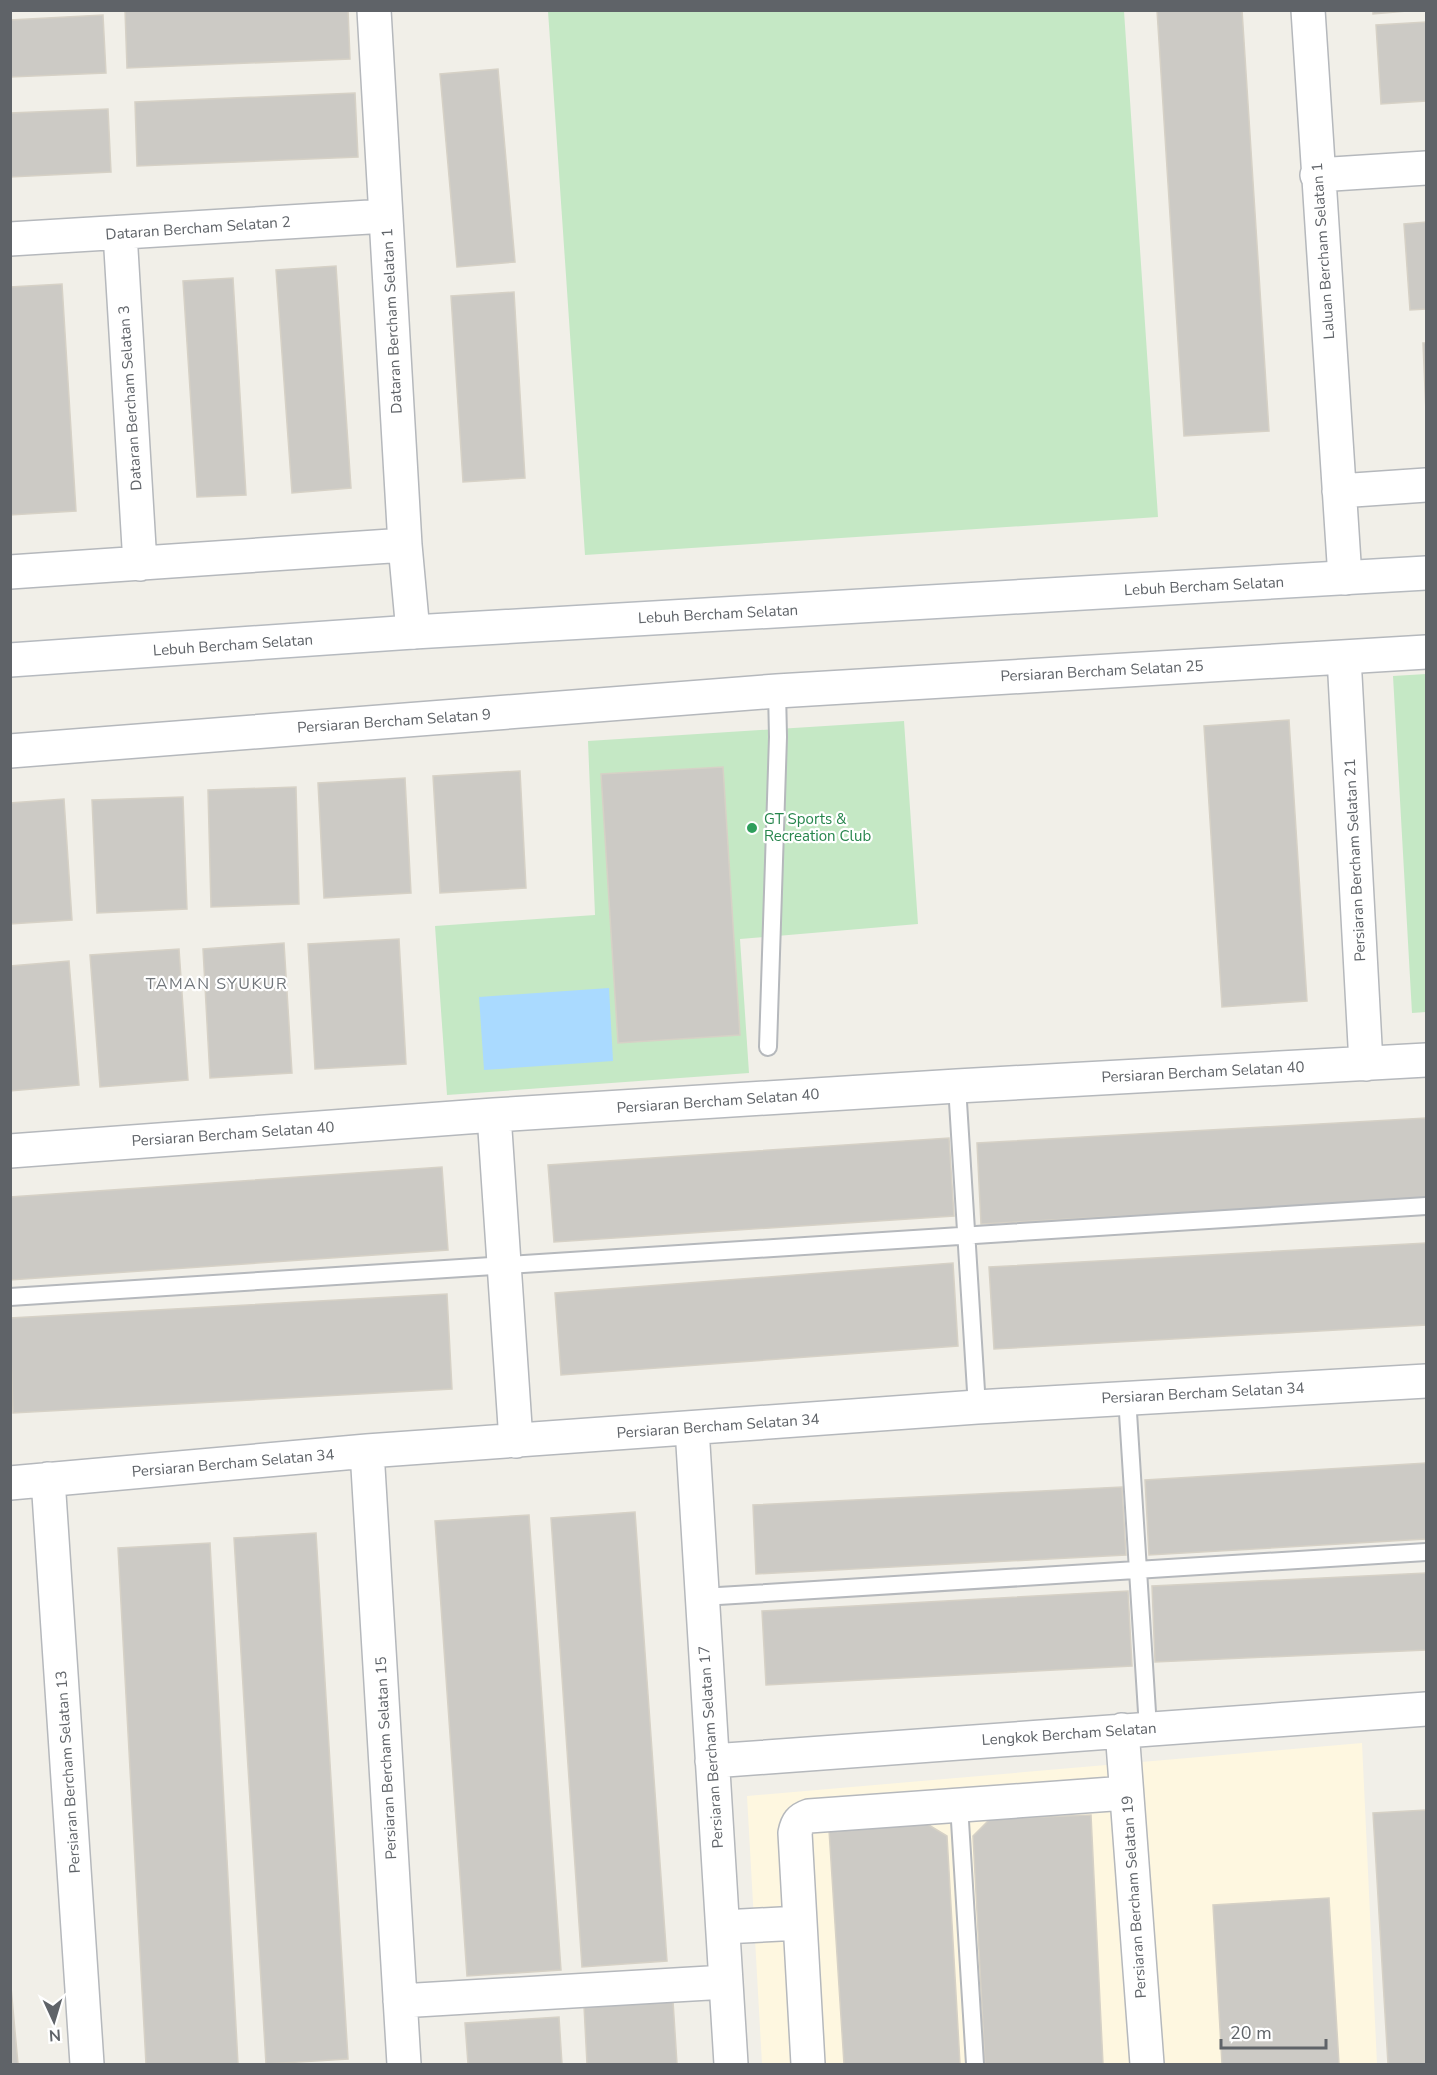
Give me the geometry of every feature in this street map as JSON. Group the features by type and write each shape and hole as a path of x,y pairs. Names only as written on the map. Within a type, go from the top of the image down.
{"street":[{"name":"Dataran Bercham Selatan 1","path":"374,10 412,632"},
{"name":"Laluan Bercham Selatan 1","path":"1308,10 1345,578"},
{"path":"1317,175 1426,168"},
{"name":"Dataran Bercham Selatan 2","path":"10,239 386,216"},
{"name":"Dataran Bercham Selatan 3","path":"120,233 140,564"},
{"path":"1339,491 1426,485"},
{"path":"10,572 405,545"},
{"name":"Lebuh Bercham Selatan","path":"10,660 412,632 1426,573"},
{"name":"Persiaran Bercham Selatan 25","path":"777,691 1426,652"},
{"name":"Persiaran Bercham Selatan 21","path":"1344,657 1366,1064"},
{"name":"Persiaran Bercham Selatan 9","path":"10,751 777,691"},
{"name":"Persiaran Bercham Selatan 40","path":"10,1151 494,1115 1426,1060"},
{"path":"494,1115 506,1266 516,1441"},
{"name":"Persiaran Bercham Selatan 34","path":"10,1483 367,1451 977,1407 1426,1381"},
{"name":"Persiaran Bercham Selatan 17","path":"692,1428 731,2064"},
{"name":"Persiaran Bercham Selatan 15","path":"367,1451 405,2064"},
{"name":"Persiaran Bercham Selatan 13","path":"48,1479 87,2064"},
{"name":"Lengkok Bercham Selatan","path":"712,1761 1426,1709"},
{"name":"Persiaran Bercham Selatan 19","path":"1135,1729 1126,1793 1147,2064"},
{"path":"808,2064 795,1833 802,1819 809,1816 1126,1793"},
{"path":"723,1928 800,1923"},
{"path":"400,2001 726,1982"}],"lane":[{"path":"768,1047 778,737 777,691"},
{"path":"957,1086 977,1407"},
{"path":"10,1297 1426,1206"},
{"path":"1127,1397 1138,1570 1135,1729"},
{"path":"702,1597 1426,1552"},
{"path":"959,1805 975,2064"}],"shaded area":[{"path":"1362,1743 1377,2064 762,2064 747,1796"}],"green space":[{"path":"548,11 1124,11 1158,517 585,555"},
{"path":"1426,674 1426,1012 1412,1013 1393,676"},
{"name":"GT Sports & Recreation Club","path":"904,721 918,924 740,939 749,1073 447,1095 435,926 595,915 588,741"}],"water":[{"path":"609,988 613,1061 484,1070 479,997"}],"building":[{"path":"125,10 348,10 350,59 127,68"},
{"path":"1157,10 1242,10 1269,431 1184,436"},
{"path":"1373,10 1419,10 1373,14"},
{"path":"103,15 106,73 10,77 10,20"},
{"path":"1426,22 1426,101 1381,104 1376,25"},
{"path":"498,69 515,262 457,267 440,74"},
{"path":"355,93 358,157 137,166 135,102"},
{"path":"108,109 111,172 10,177 10,113"},
{"path":"1426,222 1426,309 1410,310 1404,224"},
{"path":"336,266 351,488 292,493 276,270"},
{"path":"233,278 246,495 197,497 183,281"},
{"path":"62,284 76,511 10,515 10,287"},
{"path":"514,292 525,478 463,482 451,296"},
{"path":"1423,343 1426,343 1426,412"},
{"path":"1289,720 1307,1001 1222,1007 1204,726"},
{"path":"723,767 740,1035 618,1043 601,774"},
{"path":"520,771 526,888 440,893 433,776"},
{"path":"405,778 411,893 324,898 318,783"},
{"path":"296,787 299,904 211,907 208,790"},
{"path":"183,797 187,909 97,913 92,800"},
{"path":"64,799 72,920 10,924 10,803"},
{"path":"399,939 406,1064 315,1069 308,944"},
{"path":"284,943 292,1073 210,1078 203,949"},
{"path":"179,949 188,1080 100,1087 90,955"},
{"path":"69,961 79,1085 10,1091 10,966"},
{"path":"1426,1118 1426,1199 981,1224 977,1143"},
{"path":"949,1138 954,1216 554,1242 548,1165"},
{"path":"442,1167 448,1250 10,1280 10,1197"},
{"path":"1426,1243 1426,1325 994,1349 989,1267"},
{"path":"953,1263 958,1346 561,1375 555,1293"},
{"path":"447,1294 452,1389 13,1413 10,1318"},
{"path":"1426,1463 1426,1539 1149,1555 1145,1480"},
{"path":"1122,1487 1126,1555 756,1574 753,1505"},
{"path":"635,1512 667,1961 582,1967 551,1518"},
{"path":"529,1515 561,1970 467,1976 435,1521"},
{"path":"316,1533 348,2059 266,2064 234,1538"},
{"path":"210,1543 238,2064 146,2064 118,1548"},
{"path":"1426,1573 1426,1650 1155,1662 1152,1586"},
{"path":"1128,1591 1132,1666 766,1685 762,1611"},
{"path":"1426,1810 1426,2064 1388,2064 1373,1813"},
{"path":"1091,1815 1103,2064 985,2064 973,1836 990,1819"},
{"path":"927,1824 947,1836 960,2064 844,2064 829,1830"},
{"path":"1329,1898 1339,2064 1222,2064 1213,1905"},
{"path":"10,1976 18,2064 10,2064"},
{"path":"673,2001 677,2064 587,2064 584,2006"},
{"path":"559,2017 562,2064 468,2064 465,2023"}],"place":[{"name":"GT Sports & Recreation Club","path":"752,828"}],"district":[{"name":"TAMAN SYUKUR","path":"217,984"}]}
